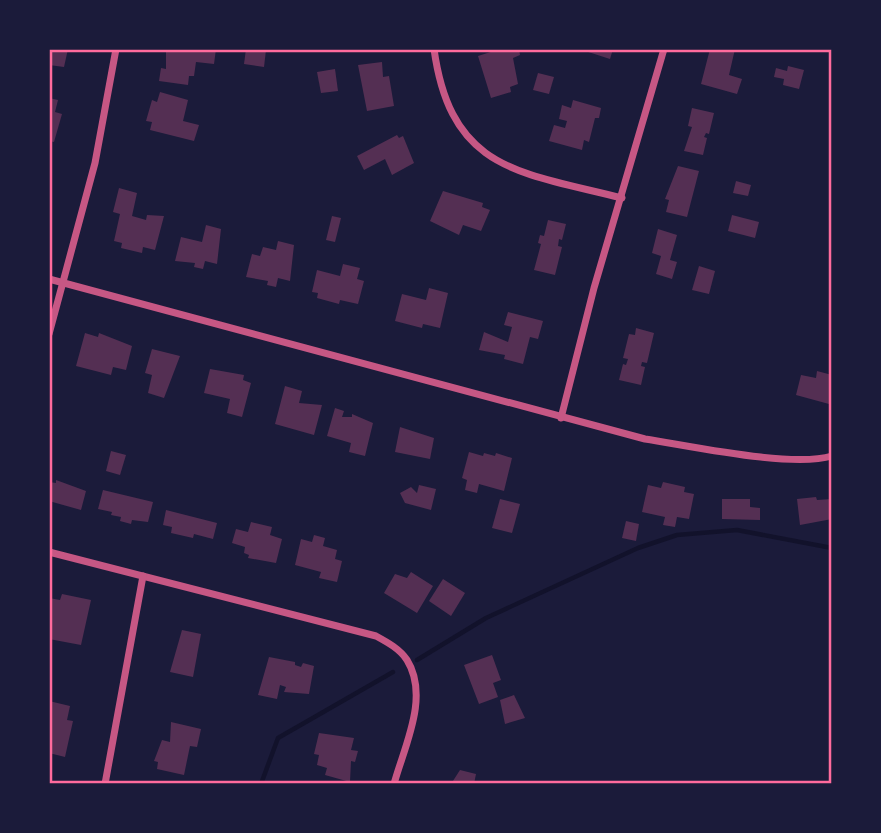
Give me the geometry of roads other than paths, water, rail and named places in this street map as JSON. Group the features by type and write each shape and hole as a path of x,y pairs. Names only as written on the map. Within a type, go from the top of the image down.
{"street":[{"path":"49,334 95,163 116,49"},
{"path":"434,49 439,82 450,115 471,142 500,162 532,175 622,198"},
{"path":"561,418 594,288 664,49"},
{"path":"49,279 645,439 730,453 818,460 832,456"},
{"path":"49,552 376,636 393,646 407,659 413,676 415,712 394,784"},
{"path":"106,784 143,576"}],"waterway":[{"path":"417,660 486,618 638,548 677,535 737,530 832,548"},
{"path":"261,784 278,738 393,672"}]}
